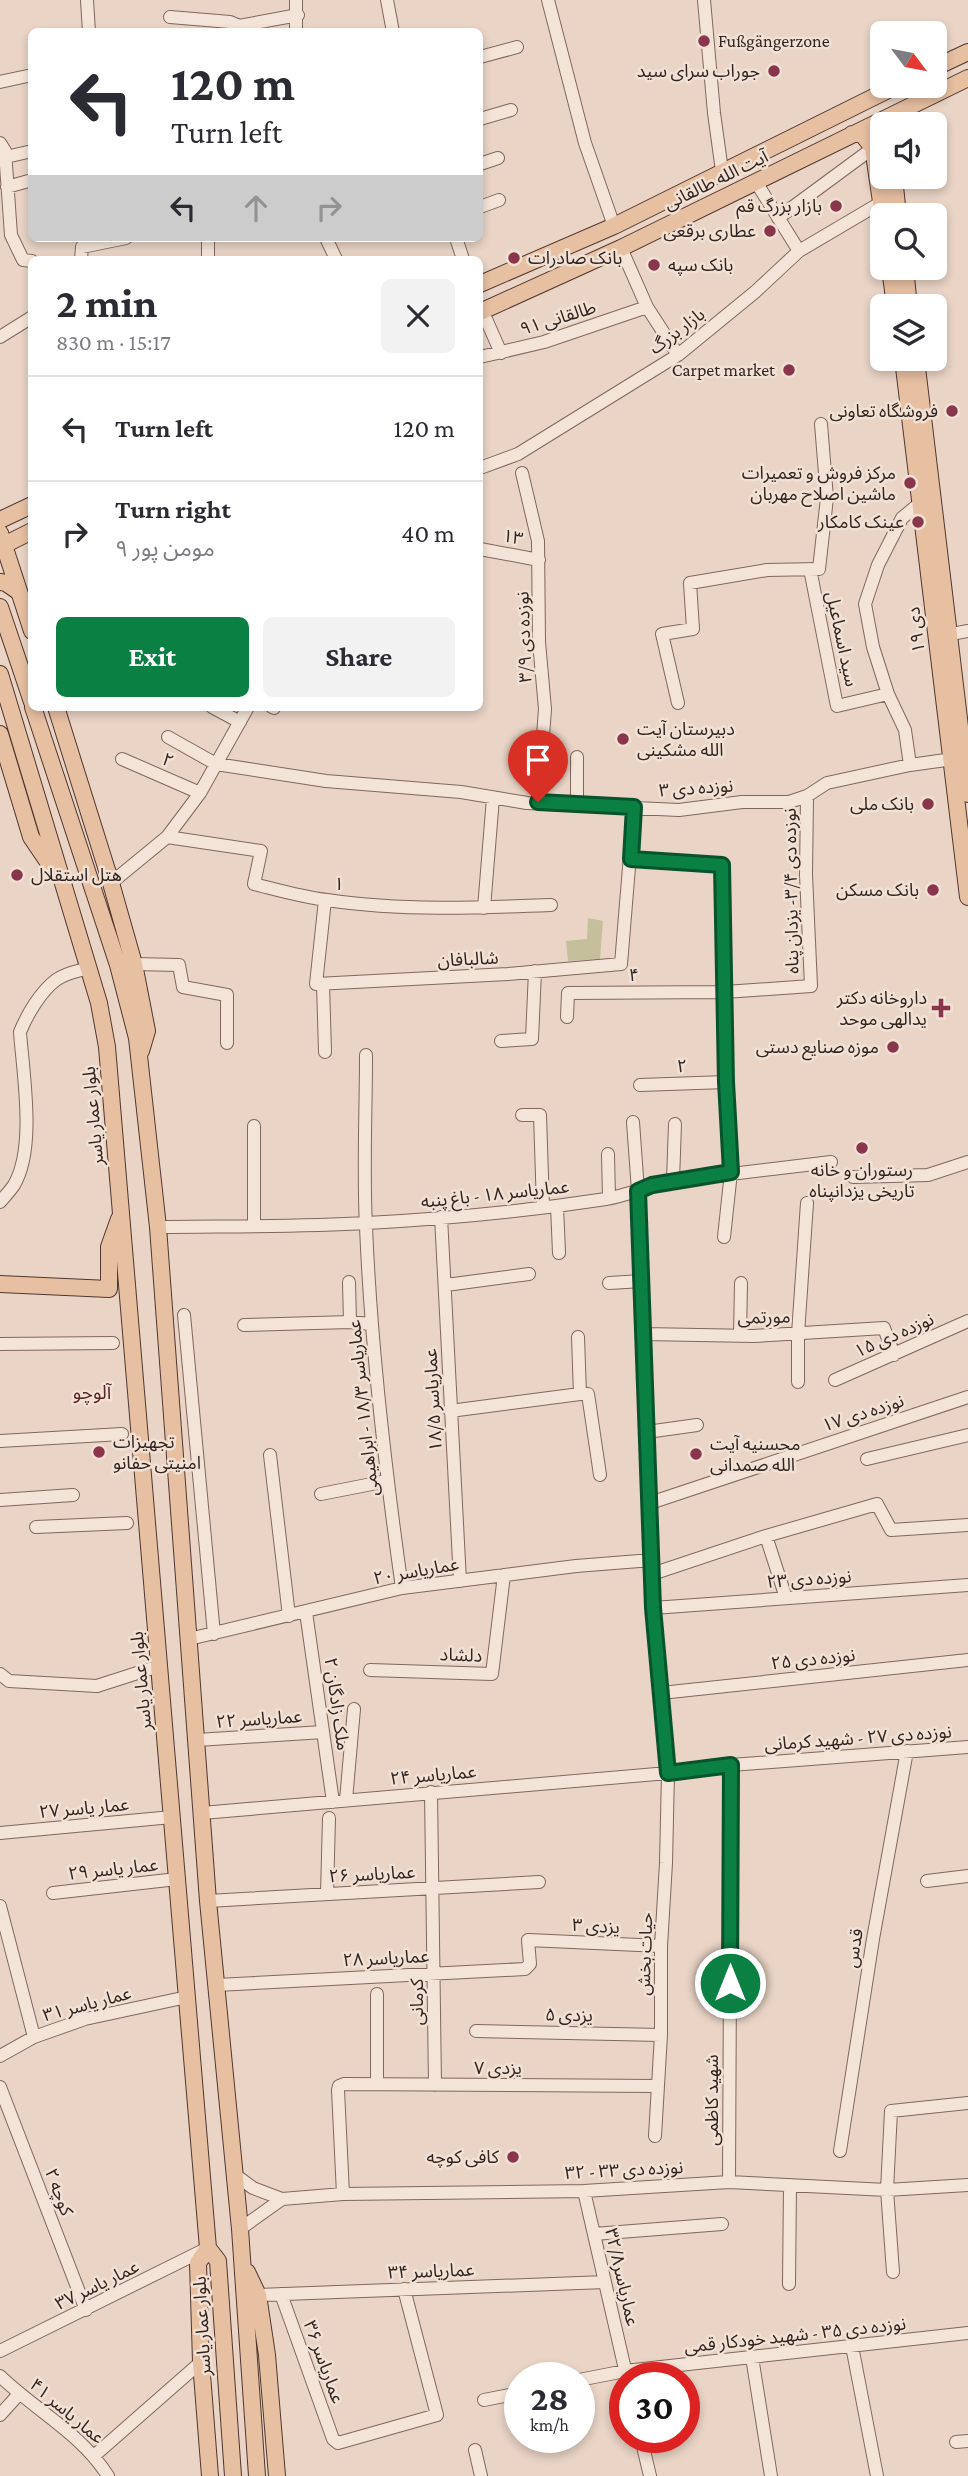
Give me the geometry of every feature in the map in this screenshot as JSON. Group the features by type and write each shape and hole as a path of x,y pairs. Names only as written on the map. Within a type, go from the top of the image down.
{"main road":[{"path":"947,62 968,52"},
{"name":"آیت الله طالقانی","path":"483,310 621,248 968,78"},
{"name":"آیت الله طالقانی","path":"483,284 614,226 872,98"},
{"path":"905,112 909,107"},
{"path":"852,134 862,134 870,144"},
{"name":"۱۹ دی","path":"905,371 958,723 957,759 968,897"},
{"name":"۱۹ دی","path":"916,371 926,499"},
{"path":"0,520 28,507"},
{"path":"28,532 1,542 28,619"},
{"path":"0,582 19,592"},
{"path":"0,607 28,693"},
{"name":"بلوار عمار یاسر","path":"0,674 89,968 107,1047 208,2248 218,2261 233,2476"},
{"path":"34,711 118,965 137,1038 158,1227 208,1901 243,2263 257,2476"},
{"path":"57,711 134,964 147,1031 139,1058"},
{"name":"بلوار عمار یاسر","path":"0,734 31,837 63,884"},
{"name":"۱۹ دی","path":"957,759 968,794"},
{"path":"0,1284 109,1289 108,1247 121,1213"},
{"path":"208,2248 198,2263 201,2362 210,2476"},
{"path":"243,2263 258,2295 267,2355 277,2476"}],"street":[{"path":"87,0 89,28"},
{"path":"296,0 296,28"},
{"path":"387,0 392,28"},
{"path":"548,0 585,144 614,226"},
{"path":"704,0 722,171"},
{"path":"170,17 230,22 239,26 298,15"},
{"path":"483,56 517,47"},
{"path":"0,82 28,76"},
{"path":"483,118 510,110"},
{"path":"0,143 6,157 11,235 23,260 28,261"},
{"path":"778,218 870,150"},
{"path":"6,157 28,152"},
{"path":"483,163 498,158"},
{"path":"7,187 28,181"},
{"path":"756,181 799,251"},
{"path":"483,206 499,200"},
{"name":"بازار بزرگ","path":"483,467 518,454 678,355 755,292 799,251 870,215"},
{"path":"80,256 82,247 106,242"},
{"path":"621,248 647,307 678,355"},
{"name":"طالقانی ۹۱","path":"483,356 544,342 647,307"},
{"path":"483,315 501,353"},
{"path":"0,337 28,320"},
{"path":"678,703 662,634 693,629 690,583 767,570 814,569 827,498 821,424"},
{"name":"نوزده دی ۳/۹","path":"522,473 538,541 539,561 540,642 545,709 538,802"},
{"path":"910,765 905,730 888,694 873,647 865,604 878,565 902,518 926,499"},
{"name":"۱۳","path":"483,551 539,561"},
{"name":"سید اسماعیل","path":"814,569 838,706 888,694"},
{"path":"943,635 968,631"},
{"path":"219,711 240,722"},
{"path":"111,883 167,837 200,793 246,711"},
{"path":"168,737 216,764"},
{"path":"576,804 578,757"},
{"name":"۲","path":"122,759 200,793"},
{"name":"نوزده دی ۳","path":"216,764 326,781 461,792 527,803 679,810 742,802 789,802 807,796 827,783 910,765 957,759"},
{"name":"نوزده دی ۳/۴- یزدان پناه","path":"724,992 811,986 806,875 807,796"},
{"path":"484,908 492,798"},
{"path":"634,807 631,859 722,865 726,1082 731,1172 724,1237"},
{"name":"۱","path":"167,837 261,850 254,884 326,900 393,907 484,908 551,905"},
{"name":"شالبافان","path":"319,984 621,964 631,859"},
{"path":"325,1052 319,984 326,900"},
{"path":"134,964 179,965 183,987 227,995 228,1043"},
{"path":"0,1202 15,1184 24,1155 27,1128 20,1032 45,990 56,980 89,968"},
{"path":"501,1041 532,1039 536,971"},
{"name":"۴","path":"567,1017 568,993 724,992"},
{"name":"عماریاسر ۱۸/۳ - ابراهیمی","path":"366,1055 365,1224 371,1324 387,1481 402,1588"},
{"name":"۲","path":"640,1085 726,1082"},
{"path":"522,1115 540,1115 543,1207"},
{"name":"حیات بخش","path":"633,1122 642,1281 653,1608 668,1773 661,1946 661,2035 655,2136"},
{"path":"673,1181 675,1124"},
{"path":"254,1126 254,1225"},
{"path":"608,1154 609,1198"},
{"name":"عماریاسر ۱۸ - باغ پنبه","path":"158,1227 365,1224 557,1206 609,1198 673,1181 831,1162"},
{"path":"853,1177 928,1175 968,1162"},
{"path":"798,1382 798,1334 807,1203"},
{"path":"557,1206 559,1253"},
{"name":"عماریاسر ۱۸/۵","path":"441,1217 460,1581"},
{"path":"446,1286 529,1274"},
{"path":"609,1283 642,1281"},
{"path":"349,1282 351,1322"},
{"path":"740,1336 741,1283"},
{"path":"184,1315 214,1634"},
{"name":"نوزده دی ۱۵","path":"835,1380 968,1321"},
{"path":"244,1325 351,1322 371,1324"},
{"name":"مورتمی","path":"644,1334 740,1336 884,1328 894,1355"},
{"path":"578,1337 580,1394"},
{"path":"0,1344 113,1343"},
{"path":"450,1411 588,1394 600,1475"},
{"name":"نوزده دی ۱۷","path":"650,1503 968,1398"},
{"path":"647,1432 697,1424"},
{"path":"0,1441 122,1434"},
{"path":"867,1459 968,1435"},
{"path":"270,1455 289,1616"},
{"path":"321,1494 387,1481"},
{"path":"0,1500 73,1495"},
{"path":"652,1574 766,1536 877,1504 891,1530 968,1525"},
{"path":"36,1527 127,1523"},
{"path":"766,1536 786,1598"},
{"name":"عماریاسر ۲۰","path":"189,1639 402,1588 652,1560"},
{"name":"دلشاد","path":"370,1670 492,1674 504,1575"},
{"name":"نوزده دی ۲۳","path":"653,1608 968,1585"},
{"name":"۲ ملک زادگان","path":"306,1612 323,1732 339,1801"},
{"name":"نوزده دی ۲۵","path":"661,1693 968,1660"},
{"path":"0,1674 9,1681 97,1686 159,1666"},
{"path":"339,1801 354,1709"},
{"name":"عماریاسر ۲۲","path":"197,1741 323,1732"},
{"name":"نوزده دی ۲۷ - شهید کرمانی","path":"668,1773 731,1765 968,1747"},
{"name":"قدس","path":"840,2151 873,1939 907,1751"},
{"name":"شهید کاظمی","path":"729,2182 731,1765"},
{"name":"عماریاسر ۲۴","path":"202,1813 668,1773"},
{"name":"کرمانی","path":"431,1792 435,2085"},
{"name":"عمار یاسر ۲۷","path":"0,1833 172,1817"},
{"path":"327,1894 329,1818"},
{"path":"927,1881 968,1876"},
{"name":"عمار یاسر ۲۹","path":"53,1893 177,1879"},
{"name":"عماریاسر ۲۶","path":"208,1901 539,1882"},
{"path":"0,1906 34,2037"},
{"name":"یزدی ۳","path":"528,1940 661,1946"},
{"name":"عماریاسر ۲۸","path":"217,1985 528,1968 528,1940"},
{"path":"377,1994 377,2083"},
{"name":"عمار یاسر ۳۱","path":"0,2056 34,2037 85,2019 187,1997"},
{"name":"یزدی ۵","path":"476,2031 661,2035"},
{"name":"یزدی ۷","path":"343,2194 339,2086 377,2083 658,2086"},
{"name":"کوچه ۲","path":"0,2087 86,2309"},
{"path":"893,2272 887,2190 891,2110 968,2103"},
{"path":"234,2174 253,2188 282,2199"},
{"name":"۳۲ - نوزده دی ۳۳","path":"282,2199 343,2194 584,2191 729,2182 887,2190 968,2185"},
{"path":"789,2284 790,2185"},
{"name":"عماریاسر۳۲/۸","path":"584,2191 623,2362"},
{"path":"240,2229 282,2199"},
{"path":"594,2234 722,2224"},
{"name":"عمار یاسر ۳۷","path":"0,2351 208,2248"},
{"name":"عماریاسر ۳۴","path":"258,2295 605,2282"},
{"name":"عماریاسر ۳۶","path":"281,2294 335,2442 437,2415 404,2290"},
{"name":"نوزده دی ۳۵ - شهید خودکار قمی","path":"700,2364 968,2333"},
{"path":"852,2346 877,2476"},
{"path":"752,2357 771,2476"},
{"path":"94,2455 201,2362"},
{"name":"عمار یاسر ۴۱","path":"0,2376 94,2455 108,2476"},
{"path":"0,2415 19,2394"},
{"path":"484,2400 504,2396"},
{"path":"475,2450 481,2476"},
{"path":"635,2476 649,2474 644,2453"}],"shaded area":[{"path":"588,918 603,921 600,959 568,961 566,941 587,939"}],"place":[{"name":"Fußgängerzone","path":"704,41"},
{"name":"جوراب سرای سید","path":"774,71"},
{"name":"بازار بزرگ قم","path":"836,206"},
{"name":"عطاری برقعی","path":"770,231"},
{"name":"بانک صادرات","path":"514,258"},
{"name":"بانک سپه","path":"654,265"},
{"name":"Carpet market","path":"789,370"},
{"name":"فروشگاه تعاونی","path":"952,411"},
{"name":"مرکز فروش و تعمیرات ماشین اصلاح مهربان","path":"910,483"},
{"name":"عینک کامکار","path":"918,522"},
{"name":"دبیرستان آیت الله مشکینی","path":"623,739"},
{"name":"بانک ملی","path":"928,804"},
{"name":"هتل استقلال","path":"17,875"},
{"name":"بانک مسکن","path":"933,890"},
{"name":"داروخانه دکتر یدالهی موحد","path":"941,1008"},
{"name":"موزه صنایع دستی","path":"893,1047"},
{"name":"رستوران و خانه تاریخی یزدانپناه","path":"862,1148"},
{"name":"تجهیزات امنیتی حفانو","path":"99,1452"},
{"name":"محسنیه آیت الله صمدانی","path":"696,1454"},
{"name":"کافی کوچه","path":"513,2157"}],"district":[{"name":"آلوچو","path":"92,1392"}],"route":[{"path":"538,802 634,807 631,859 722,865 726,1082 731,1172 652,1185 638,1191 653,1608 668,1773 731,1765 730,1983"}]}
